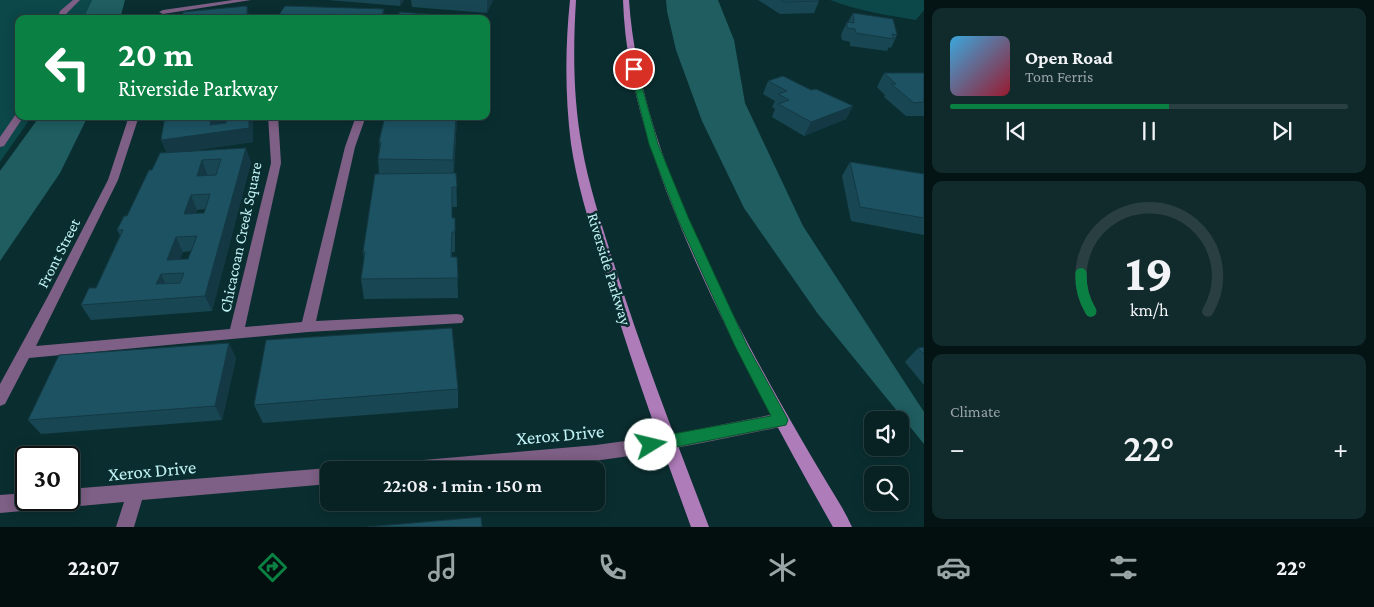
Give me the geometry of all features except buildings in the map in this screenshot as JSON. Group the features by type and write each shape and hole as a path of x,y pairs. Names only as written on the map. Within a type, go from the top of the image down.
{"main road":[{"name":"Riverside Parkway","path":"573,0 570,29 570,65 574,119 586,192 645,379 700,527"},
{"path":"626,0 629,50 642,105 654,144 708,275 742,346 780,420 843,527"}],"street":[{"path":"61,15 77,0"},
{"path":"163,12 248,0"},
{"path":"0,144 16,120"},
{"name":"Front Street","path":"0,399 113,180 133,120"},
{"name":"Chicacoan Creek Square","path":"236,334 276,163 273,120"},
{"path":"308,327 350,147 360,120"},
{"name":"Chicacoan Creek Square","path":"24,353 308,327 457,319"},
{"name":"Xerox Drive","path":"504,461 596,453 669,443 780,420"},
{"name":"Xerox Drive","path":"80,497 320,477"},
{"path":"125,527 136,493"},
{"path":"0,504 15,503"}],"shaded area":[{"path":"0,0 92,0 85,15 15,15 15,120 29,120 0,162"},
{"path":"92,0 125,0 121,15 85,15"},
{"path":"666,0 718,0 734,40 745,103 803,226 924,412 924,444 909,426 909,411 897,411 818,314 744,208 702,121 676,50"},
{"path":"830,0 924,0 924,10 916,20 862,10"},
{"path":"37,120 86,120 60,173 0,261 0,171"}],"route":[{"path":"634,69 642,105 654,144 682,217 742,346 780,420 651,445"}]}
